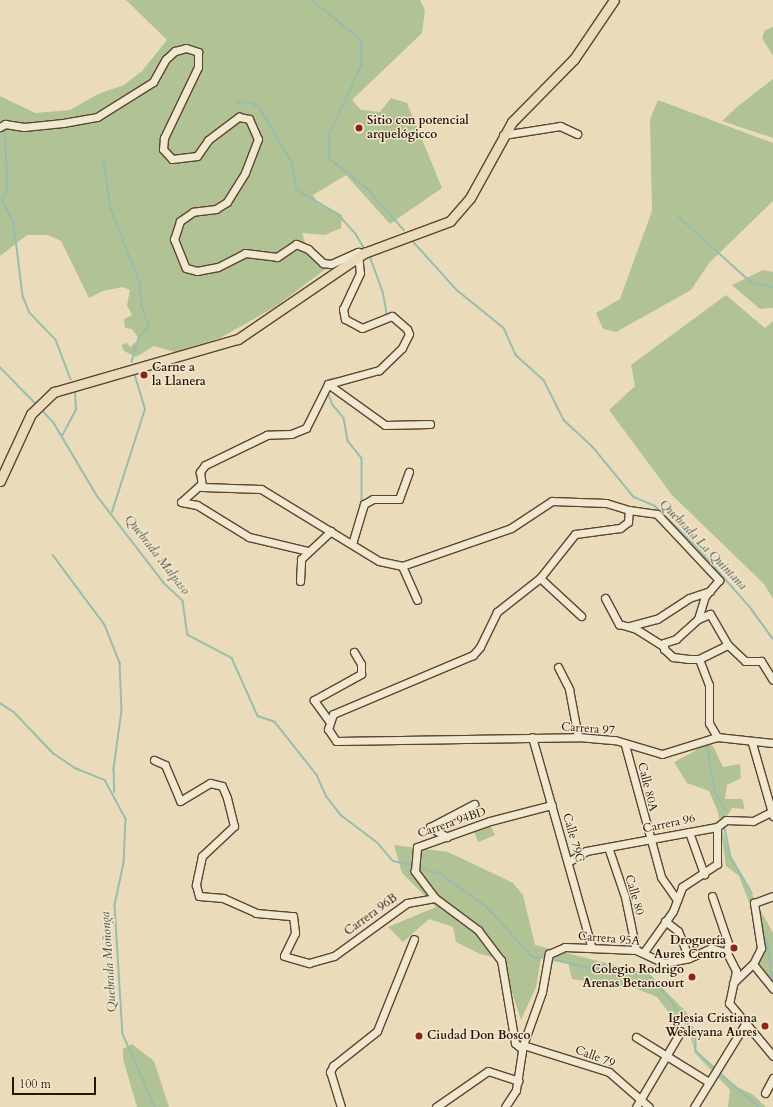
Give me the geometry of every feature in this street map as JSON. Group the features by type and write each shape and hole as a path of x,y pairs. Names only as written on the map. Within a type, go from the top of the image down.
{"main road":[{"path":"0,482 37,406 63,387 238,340 361,255 450,221 470,198 503,135 524,108 574,59 614,0"}],"street":[{"path":"0,127 5,124 63,123 97,117 153,82 175,51 192,49 198,52 199,60 164,138 162,150 166,155 176,160 197,156 208,140 239,117 249,119 258,139 245,173 227,202 216,209 193,212 177,225 175,247 186,268 197,271 218,267 245,253 277,257 296,244 308,249 323,263 331,264 354,252 361,255 360,273 343,309 345,319 362,328 392,316 398,318 409,334 402,348 379,370 328,384 306,428 291,434 271,434 205,465 200,472 200,484 181,502 193,503 249,537 308,551"},
{"path":"503,135 539,126 560,126 569,130 578,131"},
{"path":"328,384 385,425 430,424"},
{"path":"352,544 364,504 373,499 399,499 409,472"},
{"path":"200,484 215,489 261,489 379,561 402,566 511,528 552,501 606,503 629,510 654,512 670,525 719,580 710,590 698,619"},
{"path":"329,721 342,709 473,655 480,647 497,612 540,578 574,534 620,528 628,522 629,510"},
{"path":"300,581 299,562 308,551 331,531"},
{"path":"402,566 417,600"},
{"path":"540,578 580,616"},
{"path":"630,626 657,619 688,598 710,590"},
{"path":"605,598 616,621 630,626 663,646 673,656 699,659 728,644"},
{"path":"663,646 684,633 698,619 710,614 728,644 745,661 761,662 773,680"},
{"name":"Carrera 97","path":"354,652 361,664 360,676 314,700 329,721 330,735 341,743 492,736 578,737 615,740 625,745 662,754 717,737 752,743 773,743"},
{"path":"699,659 709,685 709,723 717,737"},
{"path":"558,666 569,689 578,737"},
{"name":"Calle 79C","path":"532,737 591,946"},
{"path":"752,743 773,813"},
{"name":"Calle 80A","path":"625,745 661,877 677,900"},
{"name":"Carrera 96B","path":"154,760 165,765 180,801 210,783 222,786 234,826 202,856 197,894 202,897 229,900 256,913 293,916 295,933 284,956 302,963 325,961 407,903 435,898"},
{"path":"447,837 430,827 474,804"},
{"name":"Carrera 94BD","path":"435,898 415,871 415,849 490,821 552,805"},
{"name":"Carrera 96","path":"568,862 586,851 717,827 726,820 762,819 773,813"},
{"path":"644,952 665,921 685,884 704,874 718,860 717,827"},
{"path":"689,832 704,874"},
{"name":"Calle 80","path":"608,846 625,896 636,950"},
{"path":"712,896 728,943 727,952 736,971 729,1003 773,1056"},
{"path":"733,983 753,964 761,948 754,903 773,896"},
{"path":"435,898 478,930 501,960 515,1042 523,1047"},
{"path":"665,921 678,931 689,958"},
{"path":"341,1107 330,1072 377,1031 414,939"},
{"name":"Carrera 95A","path":"506,1107 514,1095 518,1081 523,1047 542,992 548,958 565,947 591,946 636,950 644,952 664,963 689,958 711,948 727,952"},
{"path":"753,964 773,989"},
{"path":"694,1107 745,1024"},
{"path":"636,1107 681,1031"},
{"path":"636,1037 709,1082"},
{"name":"Calle 79","path":"523,1047 609,1072 649,1107"},
{"path":"436,1107 488,1071 518,1081"},
{"path":"765,1093 773,1078"}],"green space":[{"path":"126,0 420,0 425,10 422,33 352,100 361,110 380,112 391,98 407,103 442,188 390,224 346,175 313,195 318,204 342,215 341,228 325,235 302,233 305,243 331,265 275,307 220,338 175,352 154,346 136,357 124,351 121,345 127,343 130,347 139,339 132,329 125,328 124,319 132,315 127,305 130,290 123,287 103,291 89,298 61,241 48,235 27,235 0,256 0,96 35,113 70,110 98,94 124,85 142,71 167,40"},
{"path":"773,27 773,56 762,38 765,30"},
{"path":"773,79 773,138 722,121 737,107"},
{"path":"658,100 773,143 773,201 709,263 691,290 616,332 603,329 596,313 620,299 652,211 650,119"},
{"path":"763,270 773,272 773,308 760,309 732,285"},
{"path":"726,295 765,328 773,321 773,599 764,584 672,495 609,410 635,386 631,365"},
{"path":"703,741 713,746 723,767 740,764 741,778 727,785 725,799 742,799 745,809 732,808 721,826 731,857 773,933 773,986 758,969 761,947 752,910 739,876 726,866 718,812 709,791 687,783 674,762 695,751"},
{"path":"490,824 495,835 478,842 474,831"},
{"path":"394,845 448,852 513,883 523,895 535,945 649,974 688,1014 696,1051 732,1085 752,1094 766,1107 728,1107 730,1090 695,1053 688,1025 675,1021 657,997 635,988 572,979 568,962 541,958 536,987 521,1020 501,959 480,954 456,942 453,927 429,919 403,942 388,927 436,907 402,873"},
{"path":"132,1044 154,1061 169,1107 137,1107 123,1059 123,1049"}],"waterway":[{"name":"Quebrada La Quintana","path":"312,0 361,40 362,65 329,136 330,159 367,188 404,230"},
{"path":"236,102 253,103 260,108 292,162 297,190 338,214 356,234 364,248"},
{"path":"5,128 8,189 3,202 14,223 23,296 30,313 56,340 71,379"},
{"path":"104,161 111,209 140,282 142,305 149,326 139,339 132,362"},
{"path":"679,217 752,283 773,287"},
{"name":"Quebrada La Quintana","path":"411,239 457,290 504,328 516,355 544,380 564,420 593,447 634,497 655,506 696,546 750,607 773,639"},
{"path":"370,256 383,291 387,314"},
{"name":"Quebrada Malpaso","path":"0,367 36,404"},
{"path":"112,512 145,409 134,372"},
{"path":"330,379 338,378"},
{"path":"62,436 76,410 75,390"},
{"path":"327,390 333,405 344,418 348,441 362,458 362,503"},
{"name":"Quebrada Malpaso","path":"42,410 54,423 98,497 164,583 183,601 188,635 232,658 258,716 275,722 317,775 327,797 341,815 378,843 393,861 414,866"},
{"path":"53,555 105,625 120,663 122,711 114,769 115,792"},
{"name":"Quebrada Moñonga","path":"0,703 14,712 53,753 75,768 105,780 126,819 124,863 115,905 123,1034 155,1107"},
{"path":"707,743 715,791 725,809"},
{"path":"724,824 731,857 752,893"},
{"name":"Quebrada Malpaso","path":"417,867 441,874 487,907 533,957 546,958"},
{"path":"762,934 767,940 773,980"},
{"name":"Quebrada Malpaso","path":"550,959 605,971 649,974 696,1032 696,1051 714,1067"},
{"name":"Quebrada Malpaso","path":"719,1072 759,1107"}],"place":[{"name":"Sitio con potencial arquelógicco","path":"359,128"},
{"name":"Carne a la Llanera","path":"144,375"},
{"name":"Droguería Aures Centro","path":"734,948"},
{"name":"Colegio Rodrigo Arenas Betancourt","path":"692,977"},
{"name":"Iglesia Cristiana Wesleyana Aures","path":"765,1026"},
{"name":"Ciudad Don Bosco","path":"419,1036"}]}
